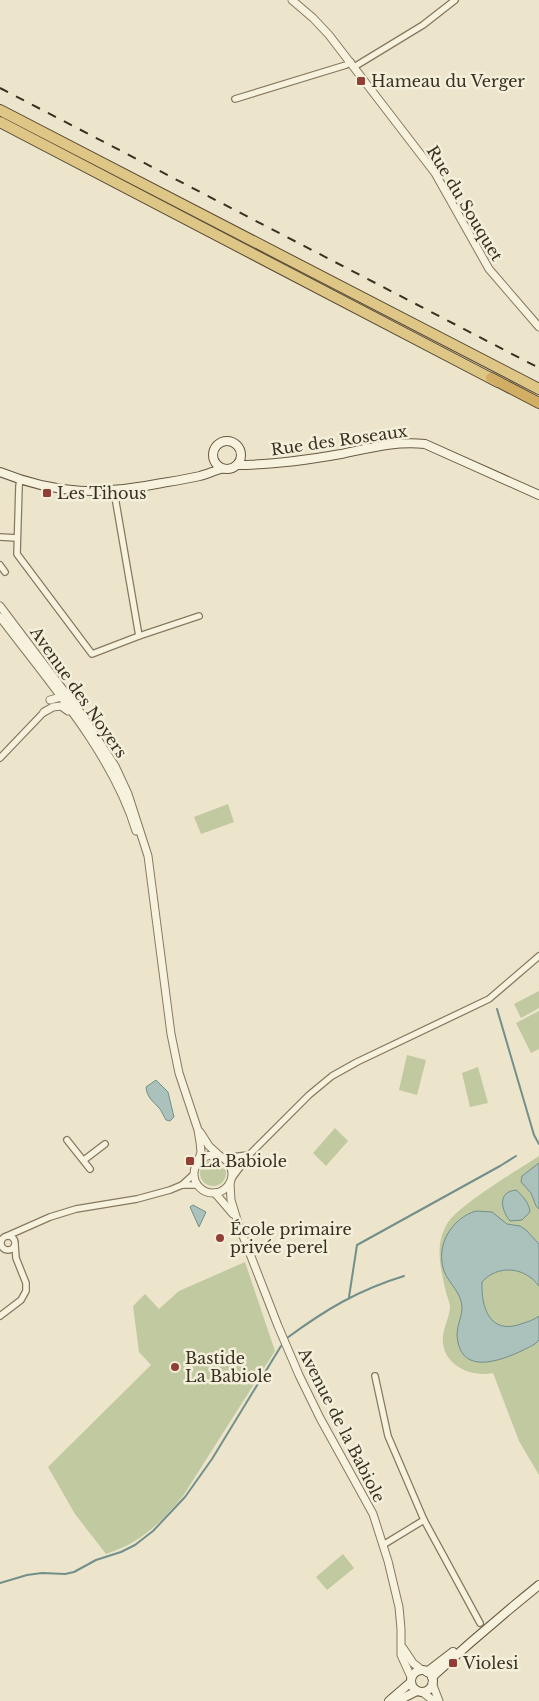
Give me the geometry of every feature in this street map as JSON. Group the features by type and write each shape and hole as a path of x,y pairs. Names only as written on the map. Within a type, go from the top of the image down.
{"highway":[{"path":"0,110 539,389"},
{"path":"0,122 539,403"}],"main road":[{"path":"221,468 214,462 212,452 222,442 232,441 236,444 239,448 239,461"},
{"name":"Rue des Roseaux","path":"0,472 44,487 71,491 114,491 200,476 221,468 230,469 239,461 251,465 339,454 403,442 425,444 539,494"},
{"path":"208,472 214,462"},
{"path":"428,1676 539,1585"},
{"path":"389,1701 416,1672 428,1676"},
{"path":"397,1701 419,1691 428,1690 428,1676"},
{"path":"411,1679 412,1687 419,1691"}],"street":[{"name":"Rue du Souquet","path":"292,0 314,18 435,173 489,270 538,322"},
{"path":"234,99 346,65 352,65 423,25 455,0"},
{"path":"20,480 17,554 92,654 199,616"},
{"path":"114,491 139,636"},
{"path":"0,537 17,538"},
{"path":"0,565 5,572"},
{"name":"Avenue des Noyers","path":"0,606 80,712 115,766 128,794 148,856 171,1034 179,1073 198,1130 201,1152 198,1162"},
{"name":"Avenue des Noyers","path":"0,617 93,742 123,797 134,824 152,884"},
{"path":"0,758 44,712 50,700 51,684"},
{"path":"50,700 60,697 71,701 80,712"},
{"path":"44,712 53,707 61,706 72,713"},
{"path":"182,1185 197,1185 205,1191 221,1192 249,1155 309,1095 332,1076 356,1062 488,999 539,956"},
{"name":"Avenue des Noyers","path":"198,1130 208,1146 223,1158"},
{"path":"67,1140 90,1169"},
{"path":"84,1160 105,1144"},
{"path":"16,1258 3,1248 2,1240 4,1237 50,1216 76,1208 137,1199 170,1190 182,1185 194,1174 198,1162 212,1155 223,1158 249,1155"},
{"path":"223,1158 231,1167 231,1181"},
{"path":"194,1174 197,1185"},
{"name":"Avenue de la Babiole","path":"231,1181 231,1200 238,1223 278,1326 299,1375 372,1514 383,1545 399,1607 401,1655 411,1679"},
{"name":"Avenue de la Babiole","path":"215,1193 228,1207 238,1223"},
{"path":"3,1248 12,1249 24,1228"},
{"path":"0,1316 21,1300 26,1291 26,1283 16,1258 15,1244 11,1236 4,1237"},
{"path":"374,1376 388,1436 424,1520 480,1623"},
{"path":"383,1545 424,1520"},
{"name":"Avenue de la Babiole","path":"402,1645 406,1655 416,1667 428,1676"},
{"path":"428,1676 440,1701"},
{"path":"419,1691 434,1701"}],"green space":[{"path":"228,804 234,822 201,834 194,817"},
{"path":"539,991 539,1008 521,1018 514,1004"},
{"path":"539,1011 539,1049 531,1053 516,1023"},
{"path":"407,1055 426,1060 417,1095 399,1090"},
{"path":"478,1067 488,1103 470,1107 462,1073"},
{"path":"335,1128 348,1141 326,1166 313,1153"},
{"path":"539,1156 539,1475 519,1441 493,1373 484,1374 466,1371 458,1367 446,1354 443,1346 443,1336 450,1306 440,1263 440,1247 443,1232 453,1216 475,1198"},
{"path":"213,1160 222,1164 226,1173 222,1182 213,1186 204,1182 200,1173 204,1164"},
{"path":"245,1262 275,1351 183,1496 158,1523 140,1538 106,1554 75,1514 48,1467 151,1365 139,1352 133,1306 145,1294 159,1309 179,1291"},
{"path":"343,1554 354,1568 327,1590 316,1577"}],"water":[{"path":"156,1080 168,1092 174,1117 170,1121 166,1120 148,1094 146,1087"},
{"path":"539,1163 539,1209 531,1193 521,1182 522,1176"},
{"path":"516,1190 525,1200 530,1212 522,1220 510,1221 504,1212 503,1198 510,1191"},
{"path":"193,1205 206,1212 199,1227 190,1207"},
{"path":"476,1211 492,1212 507,1224 520,1226 539,1244 539,1286 526,1275 511,1270 503,1270 488,1276 482,1282 482,1292 483,1301 490,1317 502,1326 521,1324 539,1316 539,1340 513,1355 488,1362 476,1362 467,1358 460,1349 457,1334 462,1311 460,1298 446,1276 442,1261 444,1242 453,1226 467,1215"}],"waterway":[{"path":"497,1009 534,1135 539,1144"},
{"path":"349,1297 357,1245 516,1156"},
{"path":"287,1338 315,1318 357,1294 404,1276"},
{"path":"0,1583 27,1575 74,1572 96,1560 121,1552 135,1545 153,1531 185,1497 212,1459 281,1346"}],"railway":[{"path":"0,88 539,368"}],"place":[{"name":"Hameau du Verger","path":"361,81"},
{"name":"Les Tihous","path":"47,493"},
{"name":"La Babiole","path":"190,1161"},
{"name":"École primaire privée perel","path":"220,1238"},
{"name":"Bastide La Babiole","path":"175,1367"},
{"name":"Violesi","path":"453,1663"}]}
